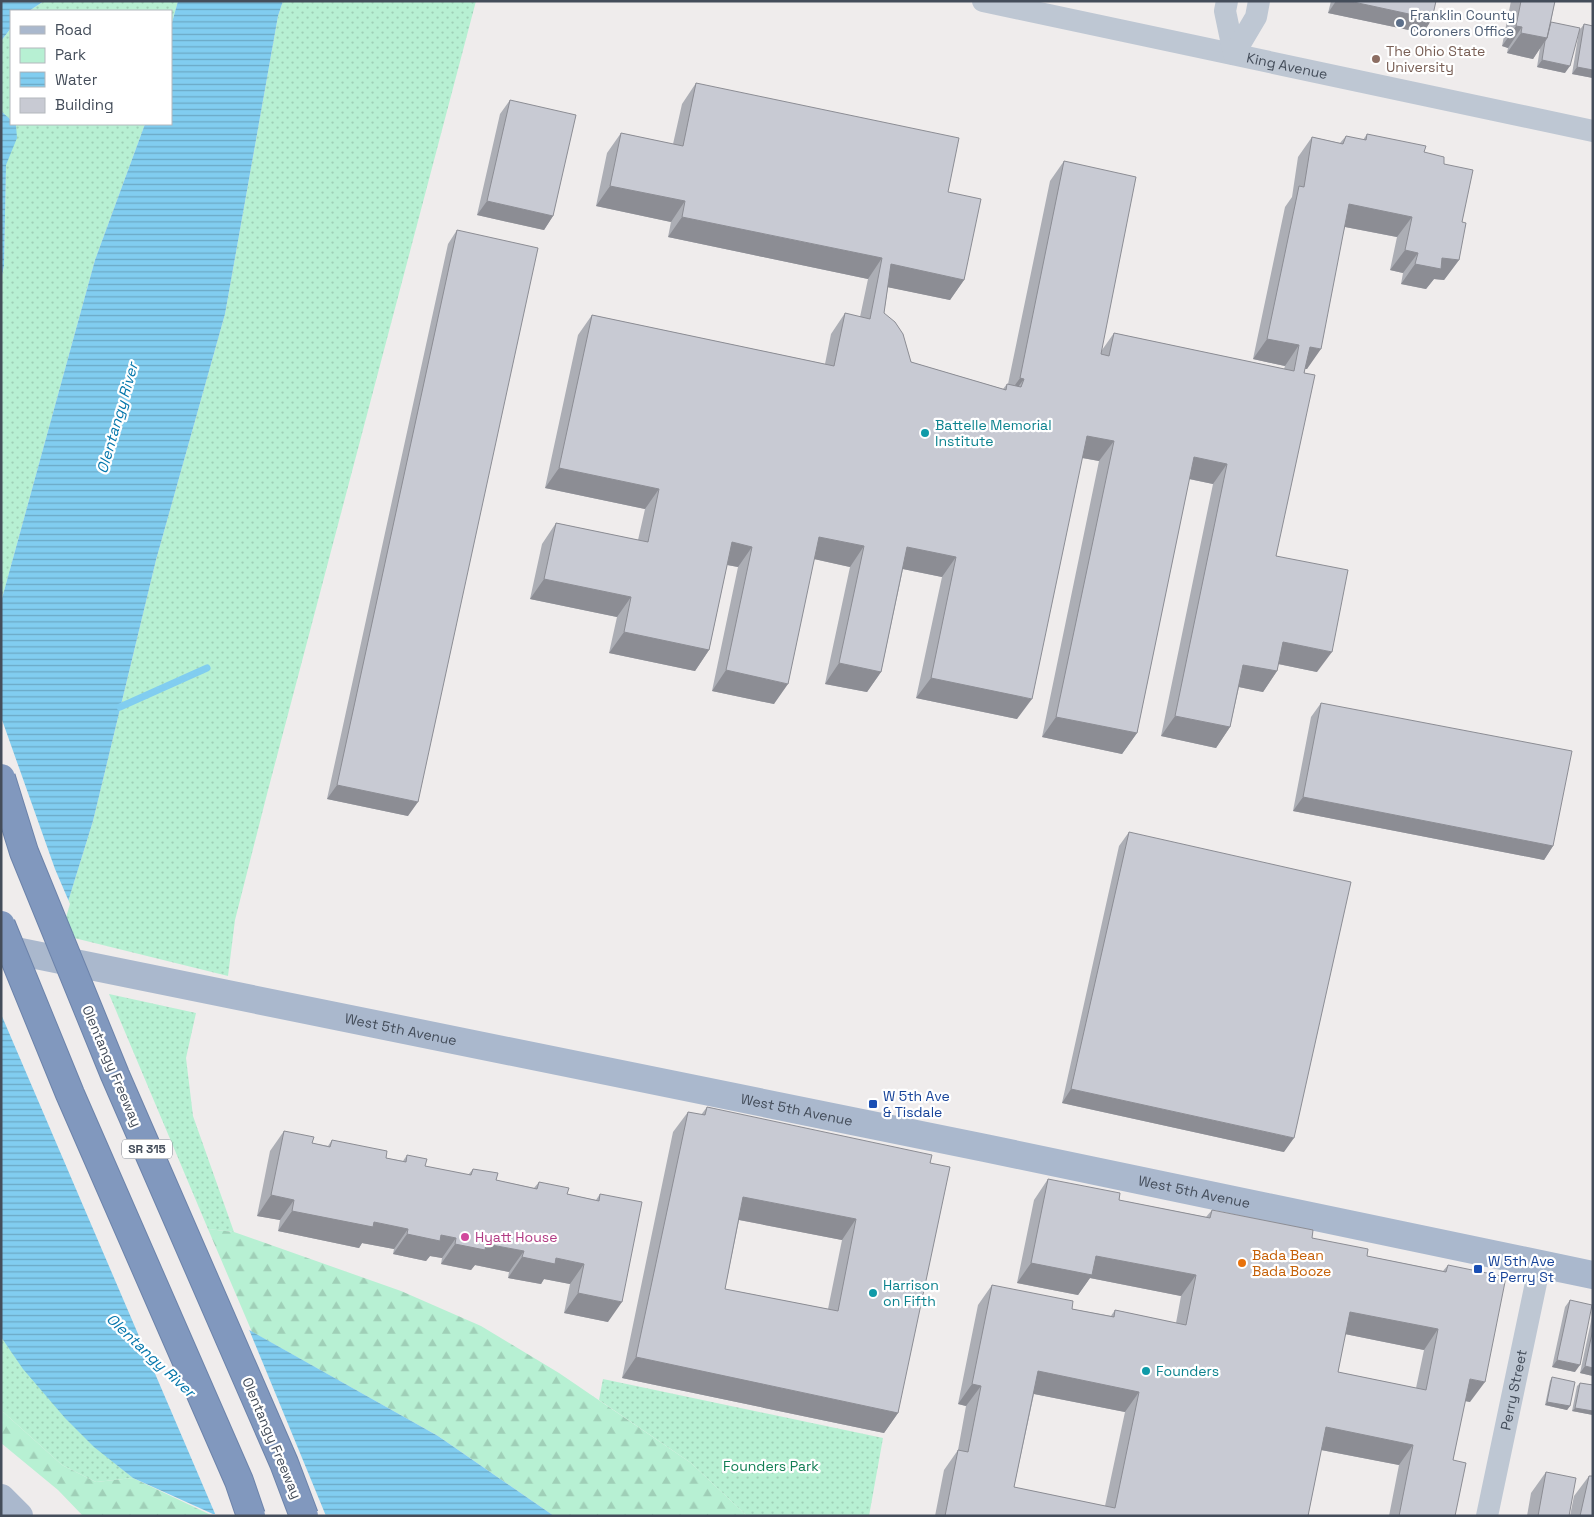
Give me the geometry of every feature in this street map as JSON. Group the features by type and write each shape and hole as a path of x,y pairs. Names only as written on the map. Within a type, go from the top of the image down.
{"highway":[{"name":"Olentangy Freeway","path":"1,778 24,852 108,1058 284,1463 304,1516"},
{"path":"1,925 70,1094 239,1481 251,1516"}],"main road":[{"name":"West 5th Avenue","path":"1,948 1593,1275"},
{"path":"1,1498 19,1516"}],"street":[{"name":"King Avenue","path":"983,1 1593,131"},
{"path":"1227,1 1225,11 1234,54"},
{"path":"1234,54 1256,17 1259,1"},
{"name":"Perry Street","path":"1487,1516 1540,1264"}],"green space":[{"path":"44,1 178,1 172,22 172,10 30,10"},
{"path":"283,1 476,1 267,794 235,920 228,976 58,934 93,821 156,560 225,314 278,16"},
{"path":"10,29 10,119 1,111 1,41"},
{"path":"14,125 145,125 95,260 1,602 1,280 4,266 6,164 12,149"},
{"path":"109,994 196,1013 186,1058 193,1116 234,1232 208,1229"},
{"path":"208,1229 234,1232 401,1291 481,1326 559,1373 691,1463 747,1516 554,1516 438,1436 252,1332"},
{"path":"1,1337 46,1395 79,1430 133,1478 96,1482 62,1465 1,1410"},
{"name":"Founders Park","path":"603,1379 883,1438 869,1516 747,1516 691,1463 599,1400"},
{"path":"1,1410 62,1465 96,1482 133,1478 213,1516 83,1516 58,1490 1,1443"}],"water":[{"path":"1,1 44,1 30,10 10,10 10,29 1,41"},
{"name":"Olentangy River","path":"178,1 283,1 278,16 225,314 156,560 93,821 58,934 50,996 65,1084 153,1276 438,1436 554,1516 213,1514 133,1478 94,1447 65,1418 23,1369 1,1337 1,602 95,260 145,125 172,125 172,22"},
{"path":"1,111 10,119 10,125 16,125 17,138 6,165 4,266 1,280"}],"pier":[{"path":"1,717 55,869 70,904 61,934 53,996 68,1084 155,1274 248,1327 326,1516 216,1516 1,1014"}],"building":[{"path":"1349,1 1436,1 1432,19"},
{"path":"1521,1 1555,1 1547,38 1521,33 1522,27 1516,26"},
{"path":"1551,22 1580,28 1570,66 1542,60"},
{"path":"1584,24 1593,26 1593,70 1577,67"},
{"name":"Battelle Memorial Institute","path":"696,83 959,138 948,192 981,199 964,280 891,264 884,313 895,322 903,334 911,362 1006,390 1007,384 1021,387 1024,379 1020,378 1064,161 1136,177 1101,354 1109,356 1114,333 1294,371 1299,345 1267,339 1299,186 1304,187 1312,137 1343,144 1346,136 1366,140 1367,134 1426,146 1424,152 1444,157 1444,164 1473,170 1462,222 1466,223 1459,260 1442,258 1441,269 1415,264 1418,253 1405,250 1412,217 1349,204 1321,349 1310,347 1304,373 1315,375 1276,556 1348,570 1332,652 1283,642 1277,671 1243,665 1230,727 1175,716 1227,464 1194,457 1137,733 1056,717 1114,441 1087,436 1032,699 931,678 956,557 907,547 881,672 839,663 864,546 819,537 788,684 726,670 752,547 732,542 709,650 624,632 631,597 544,579 556,523 648,542 659,489 559,468 592,315 834,366 845,313 870,319 882,258 682,217 685,201 610,186 621,133 683,146"},
{"path":"510,100 576,115 553,216 487,201"},
{"path":"457,230 538,248 418,802 337,785"},
{"path":"1321,703 1572,751 1553,846 1303,797"},
{"path":"1129,832 1351,882 1294,1138 1071,1089"},
{"name":"Harrison on Fifth","path":"707,1107 932,1155 930,1163 950,1167 898,1413 636,1357 688,1112 705,1115","holes":["743,1197 856,1219 838,1311 725,1289"]},
{"name":"Hyatt House","path":"284,1131 314,1137 312,1143 330,1147 332,1140 387,1151 386,1158 406,1162 407,1155 427,1159 425,1166 471,1175 473,1169 498,1173 496,1180 537,1189 539,1182 569,1188 567,1194 599,1201 600,1194 642,1202 622,1302 578,1293 584,1264 556,1258 555,1264 522,1257 524,1251 486,1244 485,1250 455,1244 456,1238 441,1235 440,1241 407,1234 408,1229 374,1222 373,1227 292,1211 294,1200 271,1195"},
{"name":"Founders","path":"1048,1179 1120,1193 1119,1200 1210,1218 1212,1210 1313,1230 1312,1238 1368,1249 1367,1256 1446,1272 1448,1265 1506,1277 1485,1382 1470,1379 1453,1460 1466,1463 1455,1516 1399,1516 1413,1445 1326,1427 1308,1516 945,1516 958,1450 968,1452 981,1386 972,1384 992,1285 1073,1301 1072,1309 1114,1317 1115,1310 1186,1325 1196,1275 1096,1256 1092,1275 1031,1263","holes":["1350,1312 1438,1329 1426,1390 1338,1372","1038,1371 1139,1392 1115,1508 1014,1487"]},
{"path":"1570,1300 1592,1305 1580,1365 1557,1360"},
{"path":"1593,1329 1593,1368 1585,1366"},
{"path":"1552,1377 1575,1382 1570,1406 1547,1402"},
{"path":"1580,1383 1593,1385 1593,1411 1575,1408"},
{"path":"1546,1472 1576,1478 1569,1516 1538,1516"},
{"path":"1589,1476 1593,1476 1593,1516 1580,1516"}],"waterway":[{"path":"120,707 207,668"}],"place":[{"name":"Franklin County Coroners Office","path":"1400,23"},
{"name":"The Ohio State University","path":"1376,59"},
{"name":"Battelle Memorial Institute","path":"925,433"},
{"name":"W 5th Ave & Tisdale","path":"873,1104"},
{"name":"Hyatt House","path":"465,1237"},
{"name":"Bada Bean Bada Booze","path":"1242,1263"},
{"name":"W 5th Ave & Perry St","path":"1478,1269"},
{"name":"Harrison on Fifth","path":"873,1293"},
{"name":"Founders","path":"1146,1371"}]}
